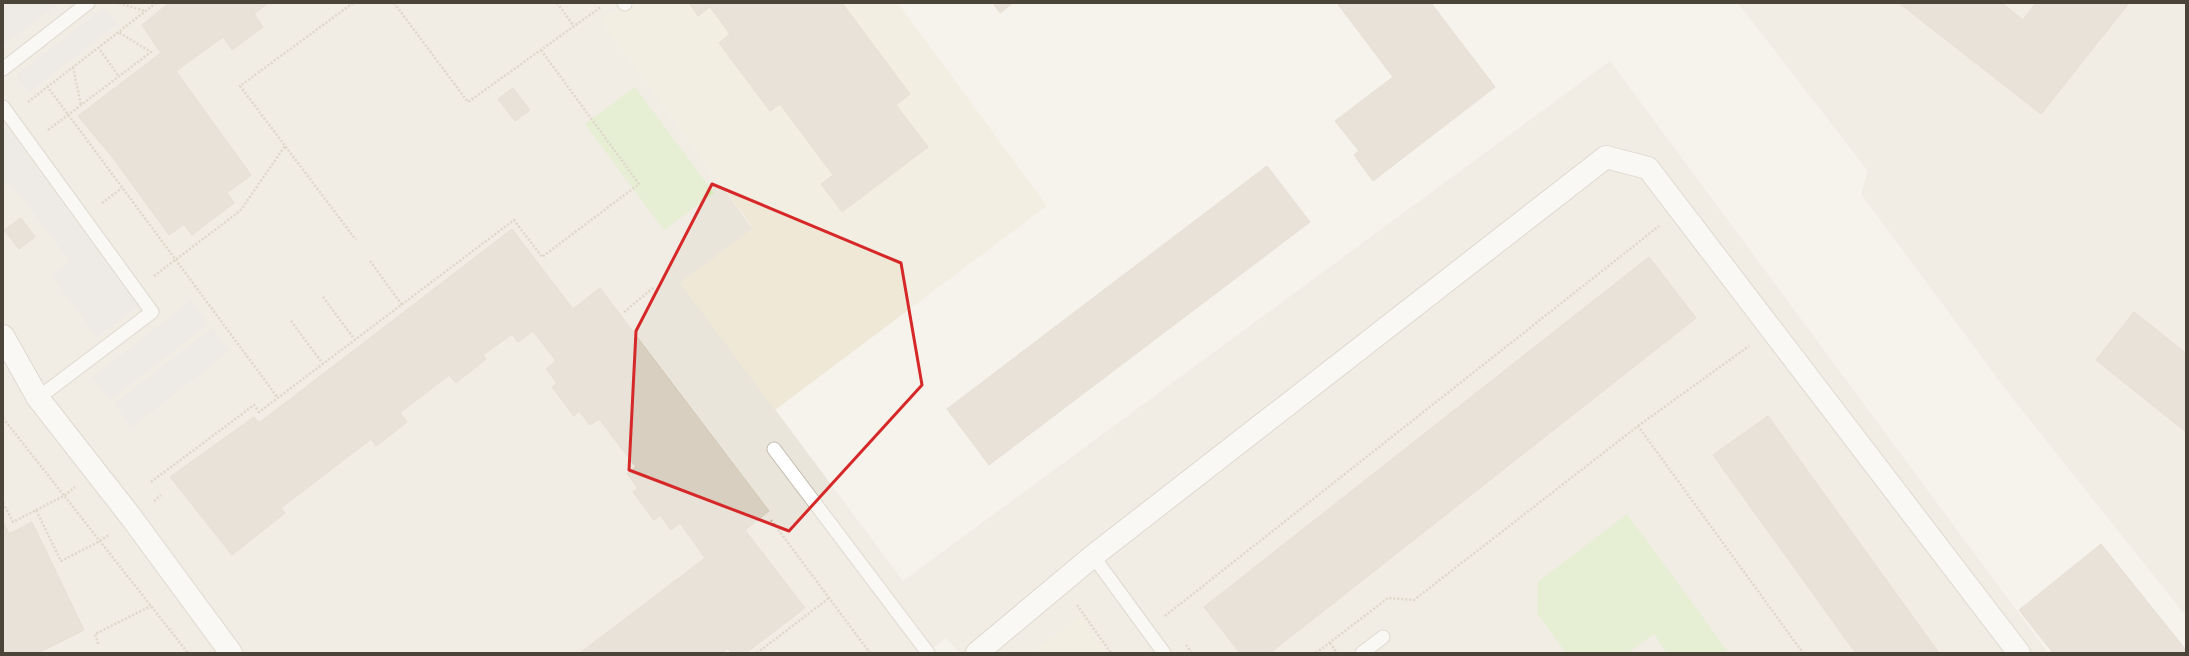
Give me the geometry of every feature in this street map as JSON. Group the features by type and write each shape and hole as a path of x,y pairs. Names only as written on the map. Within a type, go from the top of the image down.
{"street":[{"path":"977,653 1093,556 1606,157 1648,168 2019,653"},
{"path":"3,336 38,398 96,471 231,653"}],"lane":[{"path":"3,69 88,3"},
{"path":"6,111 152,312 38,398"},
{"path":"774,449 928,653"},
{"path":"1093,556 1164,653"},
{"path":"1362,653 1383,637"}],"path":[{"path":"120,3 146,11"},
{"path":"6,111 47,86 156,3"},
{"path":"353,3 240,86 356,240"},
{"path":"394,3 468,102 606,3"},
{"path":"557,3 574,26"},
{"path":"30,144 151,52 118,32"},
{"path":"98,47 119,77"},
{"path":"151,482 254,405 259,412 514,220 542,257 639,184 541,50"},
{"path":"73,67 81,106"},
{"path":"47,86 278,398"},
{"path":"136,290 240,211 286,146"},
{"path":"1165,616 1662,224"},
{"path":"370,261 402,305"},
{"path":"624,312 653,288"},
{"path":"323,297 355,340"},
{"path":"291,321 323,364"},
{"path":"1316,653 1388,598 1414,600 1638,426 1750,345"},
{"path":"3,418 188,653"},
{"path":"1638,426 1803,653"},
{"path":"3,503 13,522 64,496 96,471"},
{"path":"36,510 61,561 100,541 161,495"},
{"path":"771,520 870,653"},
{"path":"757,653 829,598"},
{"path":"1072,599 1111,653"},
{"path":"98,644 95,634 151,606"},
{"path":"1330,643 1337,653"}],"highlighted area":[{"path":"712,184 901,263 922,385 789,531 629,470 636,331"}],"shaded area":[{"path":"3,3 627,3 602,21 753,229 681,283 903,581 1610,61 2048,653 960,653 946,638 927,653 3,653"},
{"path":"9,3 59,3 3,45 3,7"},
{"path":"627,3 898,3 1047,206 775,410 680,283 753,228 602,21"},
{"path":"1738,3 2186,3 2186,616 2010,395 1861,194 1868,171"},
{"path":"104,8 117,24 29,92 16,75"},
{"path":"3,122 138,306 97,337 52,276 70,262 11,182 3,188"},
{"path":"191,301 208,324 110,400 93,377"},
{"path":"212,328 229,351 132,427 114,404"},
{"path":"1080,617 1105,653 1032,653"}],"green space":[{"path":"635,87 714,193 664,230 585,124"},
{"path":"1627,514 1729,653 1667,653 1654,634 1628,653 1566,653 1537,613 1538,582"}],"building":[{"path":"169,3 268,3 254,14 263,27 232,50 223,37 176,71 251,175 227,193 234,203 192,235 184,224 169,235 113,158 78,116 161,53 142,25"},
{"path":"689,3 842,3 910,94 896,105 928,147 842,212 821,184 833,175 780,104 770,111 719,43 730,34 710,7 698,16"},
{"path":"993,3 1013,3 1000,13"},
{"path":"1337,3 1431,3 1495,87 1373,181 1354,155 1359,151 1335,121 1393,77"},
{"path":"1899,3 2002,3 2023,20 2036,3 2129,3 2041,114"},
{"path":"513,88 530,110 515,121 498,99"},
{"path":"1267,166 1310,222 989,465 947,409"},
{"path":"21,218 35,237 19,249 4,230"},
{"path":"512,229 573,309 600,288 769,511 745,530 805,608 746,653 732,653 728,648 722,653 580,653 705,558 680,523 671,530 660,515 654,520 633,492 638,488 627,474 636,467 599,419 590,425 579,411 574,416 552,387 557,383 546,369 556,361 533,331 518,342 512,334 483,355 486,359 456,383 449,375 400,413 407,422 376,446 371,439 281,508 285,513 232,555 170,477 254,417 259,423"},
{"path":"1649,257 1696,318 1270,653 1240,653 1204,607"},
{"path":"2134,312 2186,353 2186,432 2096,360"},
{"path":"1768,416 1939,653 1856,653 1847,641 1713,455"},
{"path":"3,521 9,534 32,522 84,630 38,653 3,653"},
{"path":"2101,544 2186,650 2186,653 2053,653 2019,610"}]}
